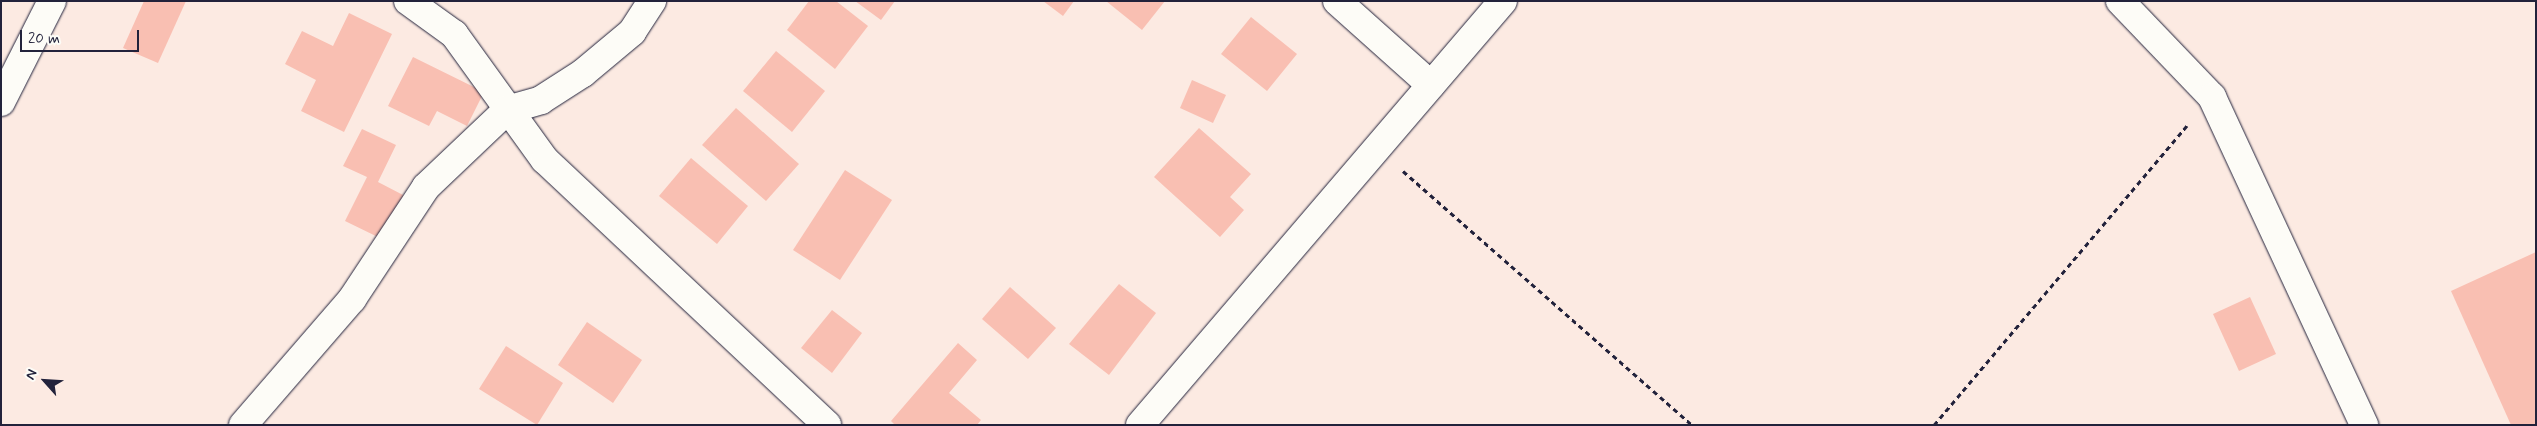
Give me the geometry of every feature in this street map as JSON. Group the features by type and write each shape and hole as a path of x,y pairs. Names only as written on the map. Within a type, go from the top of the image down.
{"street":[{"path":"1,102 52,1"},
{"path":"408,1 454,34 507,110 545,160 828,425"},
{"path":"243,425 352,299 426,187 507,110 541,100 583,74 632,32 652,1"},
{"path":"1337,1 1431,85"},
{"path":"1140,425 1503,1"},
{"path":"2120,1 2212,97 2364,425"}],"path":[{"path":"1934,425 2212,97"},
{"path":"1377,148 1692,425"}],"building":[{"path":"144,1 186,1 158,63 123,48"},
{"path":"809,1 836,1 868,26 835,69 787,30"},
{"path":"855,1 895,1 881,20"},
{"path":"1043,1 1074,1 1063,16"},
{"path":"1106,1 1165,1 1142,30"},
{"path":"349,13 392,34 344,132 301,111 316,80 285,64 302,31 333,46"},
{"path":"1251,17 1297,54 1267,91 1221,54"},
{"path":"776,51 825,91 792,132 743,91"},
{"path":"413,57 484,92 467,126 437,111 429,126 388,106"},
{"path":"1192,80 1226,95 1213,123 1180,108"},
{"path":"736,108 799,164 766,201 702,145"},
{"path":"1199,128 1251,174 1230,197 1244,210 1220,237 1154,177"},
{"path":"362,129 396,145 378,182 405,196 384,240 345,221 367,177 343,166"},
{"path":"691,158 748,206 717,244 659,196"},
{"path":"845,170 892,200 840,280 793,250"},
{"path":"2536,252 2536,425 2511,425 2451,291"},
{"path":"1119,284 1156,313 1109,375 1069,344"},
{"path":"1010,287 1056,328 1028,359 982,319"},
{"path":"2250,297 2276,354 2239,371 2213,314"},
{"path":"832,310 862,333 832,373 801,348"},
{"path":"587,322 642,360 613,403 558,365"},
{"path":"958,343 977,360 949,393 981,420 977,425 895,425 891,421"},
{"path":"506,346 563,383 537,425 479,389"}]}
